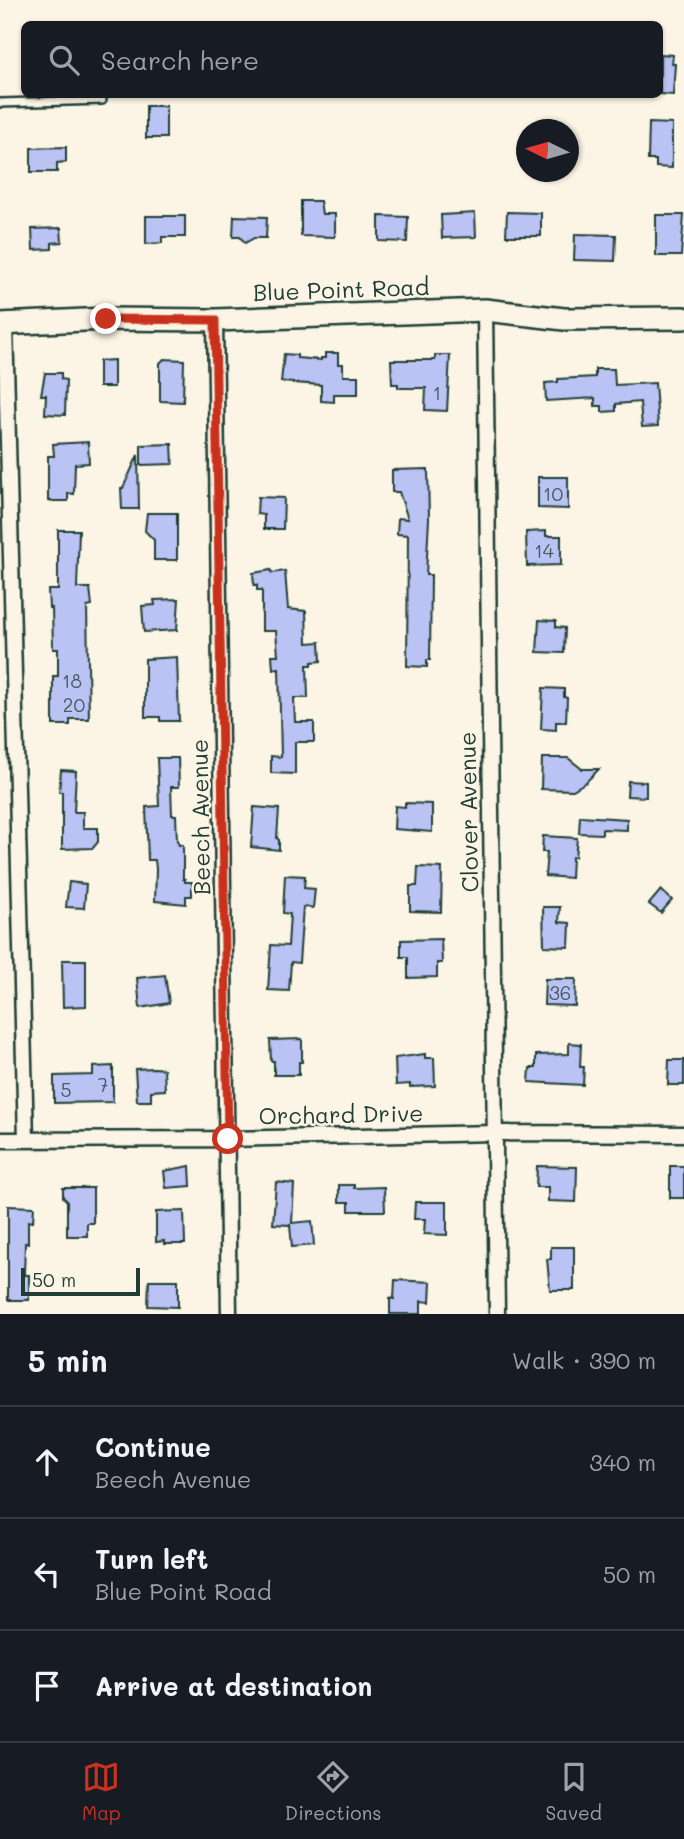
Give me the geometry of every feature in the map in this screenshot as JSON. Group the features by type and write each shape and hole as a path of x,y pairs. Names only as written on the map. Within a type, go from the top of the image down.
{"street":[{"name":"Blue Point Road","path":"3,324 106,319 215,320 485,310 564,319 684,318"},
{"name":"Clover Avenue","path":"485,310 497,1314"},
{"name":"Beech Avenue","path":"215,320 229,1314"},
{"path":"3,324 26,1140"},
{"name":"Orchard Drive","path":"0,1140 228,1139 495,1133 684,1134"}],"lane":[{"path":"0,103 103,100"}],"building":[{"path":"663,54 673,55 673,95 663,94"},
{"path":"146,106 166,106 166,138 146,138"},
{"path":"649,123 672,124 672,168 656,167 656,160 648,160"},
{"path":"66,147 66,162 57,163 57,172 31,172 31,148"},
{"path":"301,201 320,201 322,214 335,214 335,237 301,236"},
{"path":"507,212 541,213 541,236 506,236"},
{"path":"475,213 476,237 442,238 441,215"},
{"path":"656,215 684,215 681,256 656,256"},
{"path":"146,216 185,216 185,237 162,237 162,243 146,244"},
{"path":"234,216 267,217 266,238 254,238 245,243 240,237 233,237"},
{"path":"379,216 408,217 407,242 379,241"},
{"path":"61,228 62,242 52,243 52,249 33,250 32,229"},
{"path":"575,234 616,235 615,261 574,260"},
{"path":"325,353 338,353 338,364 343,364 343,376 358,376 358,394 334,394 334,402 321,401 321,385 281,382 284,354 321,360 325,358"},
{"path":"435,355 450,355 447,411 425,410 426,388 398,388 398,384 392,384 391,360 435,360"},
{"path":"164,359 184,360 183,402 160,401 160,363"},
{"path":"114,360 114,387 99,387 99,361"},
{"path":"595,369 614,369 615,385 655,383 658,426 642,427 640,402 616,404 616,411 602,412 602,406 595,406 595,398 546,401 545,383 558,382 558,379 595,377"},
{"path":"45,373 61,373 61,379 66,380 65,415 45,414 46,395 41,395"},
{"path":"88,442 89,463 75,464 74,494 68,493 68,501 48,501 48,456 54,456 53,444"},
{"path":"172,444 173,464 141,465 141,445"},
{"path":"138,455 139,509 122,509 121,488"},
{"path":"428,469 426,575 431,575 430,660 427,660 427,667 407,666 408,535 397,534 398,518 408,519 399,492 392,492 392,470"},
{"path":"538,477 568,477 568,509 538,508"},
{"path":"258,497 284,498 283,529 264,529 264,515 257,514"},
{"path":"147,513 177,513 177,560 154,560 154,540 145,531"},
{"path":"58,530 79,530 77,588 90,588 92,606 87,607 89,719 70,719 70,725 53,725 53,676 58,676 58,649 53,649 52,608 49,608 48,590 58,590"},
{"path":"546,531 546,536 561,536 561,565 527,566 526,532"},
{"path":"271,570 272,573 285,571 288,609 306,611 307,643 320,642 321,661 307,665 308,698 294,698 295,722 314,722 314,742 295,742 295,774 271,773 271,756 281,757 279,668 273,669 272,655 278,655 276,631 262,631 262,590 257,590 257,585 254,585 253,573"},
{"path":"179,599 177,630 144,632 142,606 155,605 154,600"},
{"path":"539,620 556,621 556,627 565,628 564,653 537,652"},
{"path":"177,657 179,721 160,721 160,717 145,717 145,659"},
{"path":"543,688 564,689 564,697 567,698 566,722 556,722 556,730 541,729"},
{"path":"157,758 178,758 179,787 171,787 172,815 176,815 177,841 179,845 183,845 183,879 185,882 192,882 192,896 186,896 186,904 155,901 156,869 155,860 148,860 146,807 159,806"},
{"path":"542,758 568,758 582,769 599,769 573,790 541,789"},
{"path":"61,770 76,771 74,812 83,812 83,828 98,828 98,842 93,848 62,849 62,792 59,792"},
{"path":"628,781 646,782 646,797 627,796"},
{"path":"405,803 432,804 432,832 394,829 395,806 405,807"},
{"path":"254,807 279,809 279,850 251,847"},
{"path":"580,816 627,819 627,830 602,829 602,834 579,833"},
{"path":"543,836 577,838 575,857 572,857 571,878 545,876 547,852 542,852"},
{"path":"418,867 442,868 441,912 410,911 410,886 417,886"},
{"path":"285,875 305,876 304,888 315,889 313,908 303,907 299,963 291,962 289,991 268,990 271,945 288,946 290,914 283,913"},
{"path":"69,882 86,884 84,908 66,907"},
{"path":"661,890 672,900 661,913 649,904"},
{"path":"543,907 560,907 559,922 570,923 569,947 544,946"},
{"path":"441,939 442,963 437,963 437,977 408,978 408,957 401,957 401,940"},
{"path":"62,960 86,960 86,1006 63,1007"},
{"path":"165,975 169,1003 140,1008 137,978"},
{"path":"545,979 576,979 575,1006 544,1005"},
{"path":"302,1039 299,1075 274,1075 270,1040"},
{"path":"569,1043 581,1044 580,1067 584,1067 583,1085 529,1082 530,1068 536,1068 536,1055 569,1054"},
{"path":"425,1054 425,1058 434,1058 435,1086 396,1085 395,1058"},
{"path":"669,1060 684,1060 684,1085 668,1085"},
{"path":"113,1066 113,1102 54,1103 54,1076 93,1075 93,1067"},
{"path":"135,1069 164,1069 165,1090 151,1091 151,1101 137,1101"},
{"path":"190,1166 191,1186 166,1188 164,1171"},
{"path":"537,1166 577,1167 576,1202 548,1201 548,1187 536,1187"},
{"path":"670,1166 684,1166 684,1198 670,1198"},
{"path":"276,1182 294,1184 292,1223 312,1221 314,1245 292,1247 290,1225 273,1224"},
{"path":"339,1185 354,1185 354,1188 384,1187 385,1211 349,1211 349,1202 339,1202"},
{"path":"63,1188 93,1188 93,1223 87,1223 87,1236 67,1236 67,1201 63,1197"},
{"path":"415,1202 447,1202 447,1235 424,1234 425,1219 414,1219"},
{"path":"8,1206 34,1207 33,1222 28,1221 28,1243 25,1243 24,1275 29,1275 29,1300 8,1300"},
{"path":"184,1211 185,1244 156,1242 156,1212"},
{"path":"551,1247 574,1247 574,1290 550,1290 547,1259 551,1259"},
{"path":"149,1280 178,1280 178,1307 148,1306"},
{"path":"395,1280 431,1282 430,1302 421,1301 421,1314 390,1314 390,1298 394,1299"}],"route":[{"path":"106,319 215,320 228,1139"}]}
